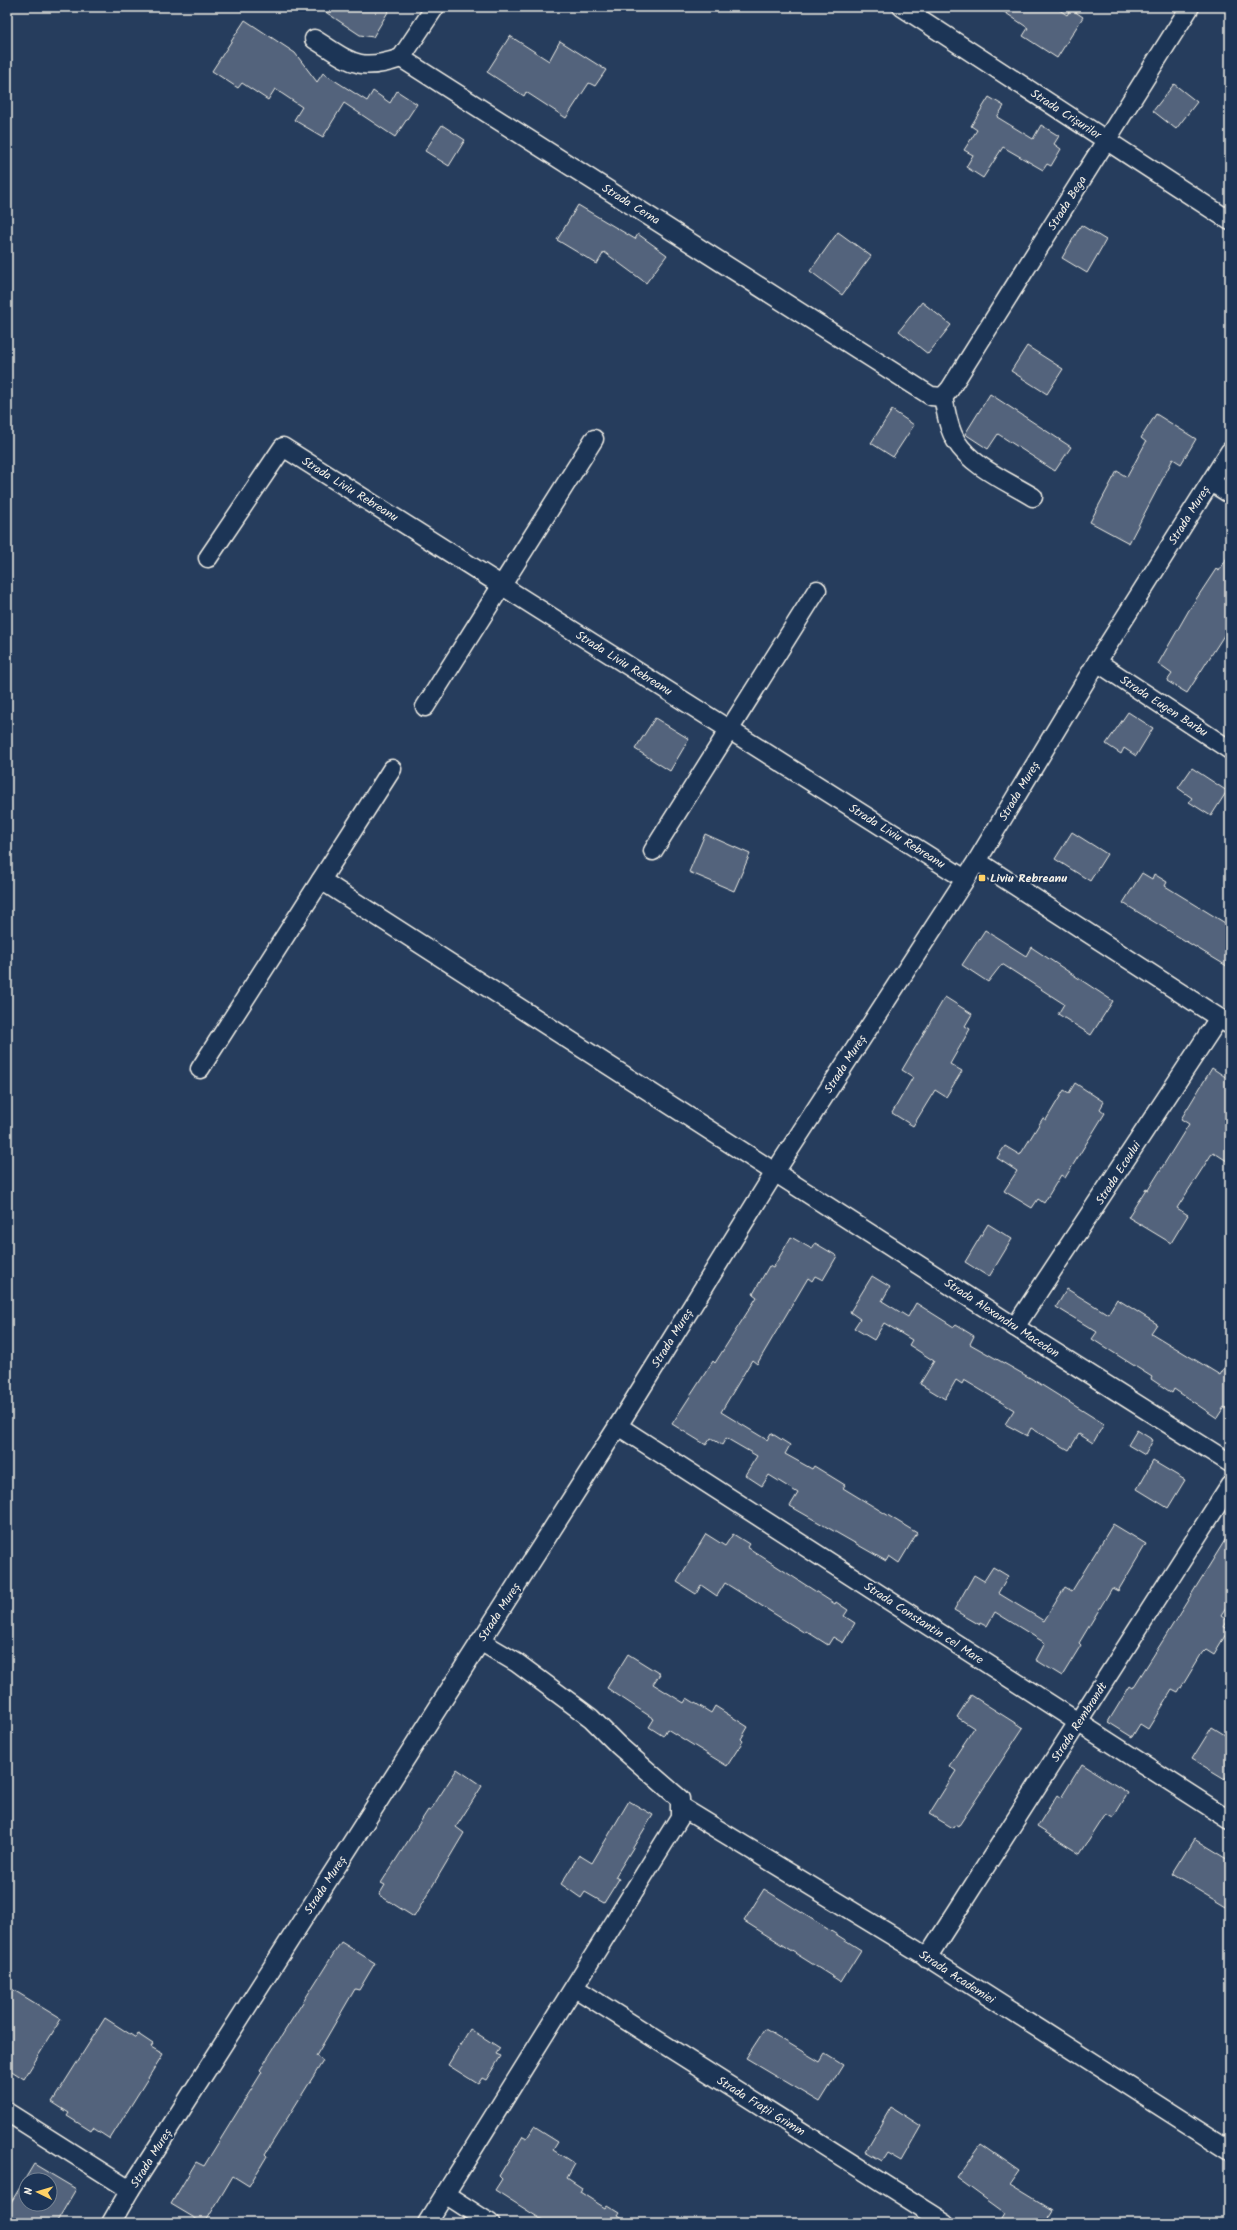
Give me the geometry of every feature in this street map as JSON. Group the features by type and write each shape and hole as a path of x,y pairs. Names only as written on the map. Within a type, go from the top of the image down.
{"street":[{"path":"314,39 348,60 365,66 380,65 400,58 436,7"},
{"name":"Strada Bega","path":"942,397 950,389 1190,7"},
{"name":"Strada Crișurilor","path":"909,9 1230,221"},
{"name":"Strada Cerna","path":"400,58 931,396 942,397"},
{"path":"942,397 955,440 963,451 978,463 1033,497"},
{"path":"425,708 594,439"},
{"name":"Strada Liviu Rebreanu","path":"208,558 283,446 964,879"},
{"name":"Strada Mureș","path":"111,2223 130,2190 618,1426 776,1172 977,861 1097,662 1230,451"},
{"path":"1211,482 1230,494"},
{"path":"653,851 817,590"},
{"name":"Strada Eugen Barbu","path":"1097,662 1230,750"},
{"path":"200,1069 392,769"},
{"path":"977,861 1225,1022"},
{"name":"Strada Alexandru Macedon","path":"322,880 1015,1327 1230,1463"},
{"name":"Strada Ecoului","path":"1015,1327 1225,1022"},
{"name":"Strada Constantin cel Mare","path":"618,1426 1230,1820"},
{"name":"Strada Rembrandt","path":"927,1958 1230,1485"},
{"path":"427,2223 575,1988 680,1817 681,1807 680,1799 618,1745 591,1718 518,1663 480,1641"},
{"name":"Strada Academiei","path":"681,1807 927,1958 1230,2151"},
{"name":"Strada Frații Grimm","path":"575,1988 946,2223"},
{"path":"7,2112 130,2190"},
{"path":"445,2194 490,2223"}],"building":[{"path":"318,7 391,7 373,37 360,35"},
{"path":"997,7 1055,7 1067,15 1071,9 1083,17 1057,58 1023,36 1028,28"},
{"path":"245,20 295,53 317,82 323,73 367,101 373,91 390,103 397,91 417,104 395,137 344,103 323,137 294,120 302,107 275,89 268,100 242,83 238,88 212,71"},
{"path":"510,36 549,61 560,41 606,70 595,86 589,83 566,118 526,92 524,96 487,72"},
{"path":"1174,84 1197,102 1176,129 1153,111"},
{"path":"989,97 1004,106 997,117 1033,139 1041,125 1059,136 1054,144 1061,149 1051,166 1047,164 1043,170 1003,147 983,178 966,167 973,155 964,150 977,130 971,126"},
{"path":"442,125 465,140 449,166 425,151"},
{"path":"578,205 635,239 638,234 667,255 646,283 604,252 597,264 557,240"},
{"path":"1081,225 1106,240 1087,273 1062,258"},
{"path":"838,232 871,256 842,295 810,271"},
{"path":"922,302 951,325 928,354 899,331"},
{"path":"1027,346 1063,369 1047,394 1011,371"},
{"path":"990,394 1071,447 1055,471 998,434 988,449 965,434"},
{"path":"892,410 914,425 893,457 871,443"},
{"path":"1156,414 1196,439 1181,464 1173,459 1129,543 1090,522 1117,471 1127,477 1146,442 1141,438"},
{"path":"1230,553 1230,626 1187,693 1167,681 1172,674 1158,664 1189,610 1216,569 1219,571"},
{"path":"1128,712 1153,728 1136,756 1124,748 1121,754 1106,744"},
{"path":"655,718 689,739 670,771 635,749"},
{"path":"1192,768 1227,791 1211,816 1189,802 1192,798 1178,788"},
{"path":"1072,832 1107,854 1090,881 1055,859"},
{"path":"705,834 750,854 734,891 689,872"},
{"path":"1142,873 1152,879 1154,874 1167,882 1165,886 1230,926 1230,968 1123,903"},
{"path":"985,930 1026,956 1031,947 1113,1001 1091,1035 1058,1014 1064,1004 1002,964 988,982 962,965"},
{"path":"945,997 972,1014 965,1026 970,1029 950,1064 962,1071 946,1097 935,1090 913,1126 892,1113 913,1077 902,1070"},
{"path":"1212,1068 1230,1080 1230,1163 1213,1152 1177,1208 1188,1215 1171,1243 1128,1217 1146,1189 1148,1190 1189,1124 1181,1119"},
{"path":"1075,1083 1104,1102 1100,1109 1105,1113 1065,1178 1061,1175 1044,1203 1038,1199 1032,1208 1004,1191 1017,1171 997,1158 1005,1146 1020,1155 1043,1118 1046,1120 1064,1090 1069,1093"},
{"path":"988,1224 1012,1239 989,1277 965,1262"},
{"path":"791,1237 812,1249 815,1243 837,1256 823,1280 815,1276 812,1281 808,1278 757,1364 752,1360 721,1412 767,1440 771,1433 790,1445 785,1454 812,1469 814,1466 845,1485 843,1488 917,1533 899,1563 889,1556 886,1561 790,1506 798,1493 769,1475 762,1486 745,1475 757,1456 726,1438 722,1445 711,1438 706,1445 672,1424 713,1361 715,1363 757,1297 753,1294 769,1266 773,1268"},
{"path":"872,1276 890,1287 882,1301 908,1317 916,1303 954,1327 956,1325 974,1336 970,1344 1032,1379 1104,1424 1093,1443 1079,1434 1069,1450 1031,1428 1027,1436 1005,1424 1014,1410 964,1380 962,1384 956,1380 945,1399 920,1384 934,1361 909,1345 912,1340 884,1323 874,1340 854,1328 860,1319 850,1312"},
{"path":"1067,1289 1108,1314 1117,1299 1157,1324 1151,1333 1220,1375 1230,1358 1230,1411 1224,1407 1217,1418 1174,1389 1172,1393 1151,1379 1152,1377 1092,1339 1097,1332 1056,1307"},
{"path":"1137,1430 1153,1440 1145,1455 1128,1445"},
{"path":"1153,1461 1185,1480 1168,1508 1137,1489"},
{"path":"1113,1524 1146,1544 1118,1591 1112,1588 1079,1643 1081,1645 1062,1676 1036,1660 1045,1643 995,1612 987,1626 981,1623 980,1625 954,1610 974,1575 984,1581 993,1567 1008,1576 998,1593 1044,1621 1065,1587 1072,1591"},
{"path":"1230,1532 1230,1601 1221,1615 1228,1620 1224,1627 1229,1629 1214,1654 1206,1649 1202,1653 1178,1693 1172,1690 1148,1729 1140,1724 1132,1737 1108,1722 1130,1686 1133,1688"},
{"path":"706,1534 725,1546 733,1534 749,1544 747,1547 835,1604 836,1602 848,1610 844,1616 855,1623 843,1643 833,1637 828,1645 806,1631 805,1633 725,1583 717,1596 701,1585 696,1594 677,1582"},
{"path":"628,1654 660,1674 653,1684 684,1703 687,1698 711,1713 715,1706 748,1727 741,1739 743,1741 727,1766 667,1729 663,1736 649,1727 654,1719 607,1688"},
{"path":"971,1695 1023,1728 958,1827 955,1825 953,1828 929,1814 956,1771 949,1766 974,1728 957,1717"},
{"path":"1212,1727 1230,1738 1230,1771 1225,1779 1192,1759"},
{"path":"1082,1764 1128,1793 1113,1818 1106,1814 1080,1854 1037,1827 1057,1795 1061,1798"},
{"path":"457,1769 482,1786 456,1827 464,1833 414,1917 379,1895 385,1885 381,1883 428,1810 430,1811"},
{"path":"629,1801 653,1815 615,1877 619,1879 604,1903 585,1892 581,1898 561,1884 579,1855 592,1863"},
{"path":"1194,1839 1230,1861 1230,1909 1172,1874"},
{"path":"764,1889 861,1950 841,1982 744,1921"},
{"path":"341,1942 375,1963 359,1990 355,1989 316,2056 323,2061 265,2154 267,2156 249,2186 233,2176 205,2223 203,2223 171,2204 196,2162 204,2166 262,2072 260,2070"},
{"path":"7,1986 61,2019 24,2079 7,2068"},
{"path":"105,2018 136,2038 138,2034 153,2044 151,2047 163,2054 110,2139 93,2128 91,2131 67,2116 69,2113 52,2102"},
{"path":"470,2029 500,2048 496,2054 501,2056 486,2080 482,2078 478,2084 448,2065"},
{"path":"765,2029 820,2062 825,2054 843,2065 820,2102 746,2058"},
{"path":"891,2107 921,2126 901,2161 887,2153 882,2161 865,2151"},
{"path":"534,2127 558,2142 553,2150 575,2164 567,2178 582,2188 580,2192 605,2208 607,2205 620,2213 618,2216 629,2223 547,2223 495,2190 502,2179 499,2176 523,2136 527,2138"},
{"path":"981,2144 1020,2171 1010,2185 1051,2210 1043,2223 999,2223 1005,2213 957,2178"},
{"path":"34,2164 47,2172 29,2172"},
{"path":"58,2178 76,2189 56,2223 7,2223 7,2209 18,2191 18,2212 58,2212"}],"place":[{"name":"Liviu Rebreanu","path":"982,878"}]}
